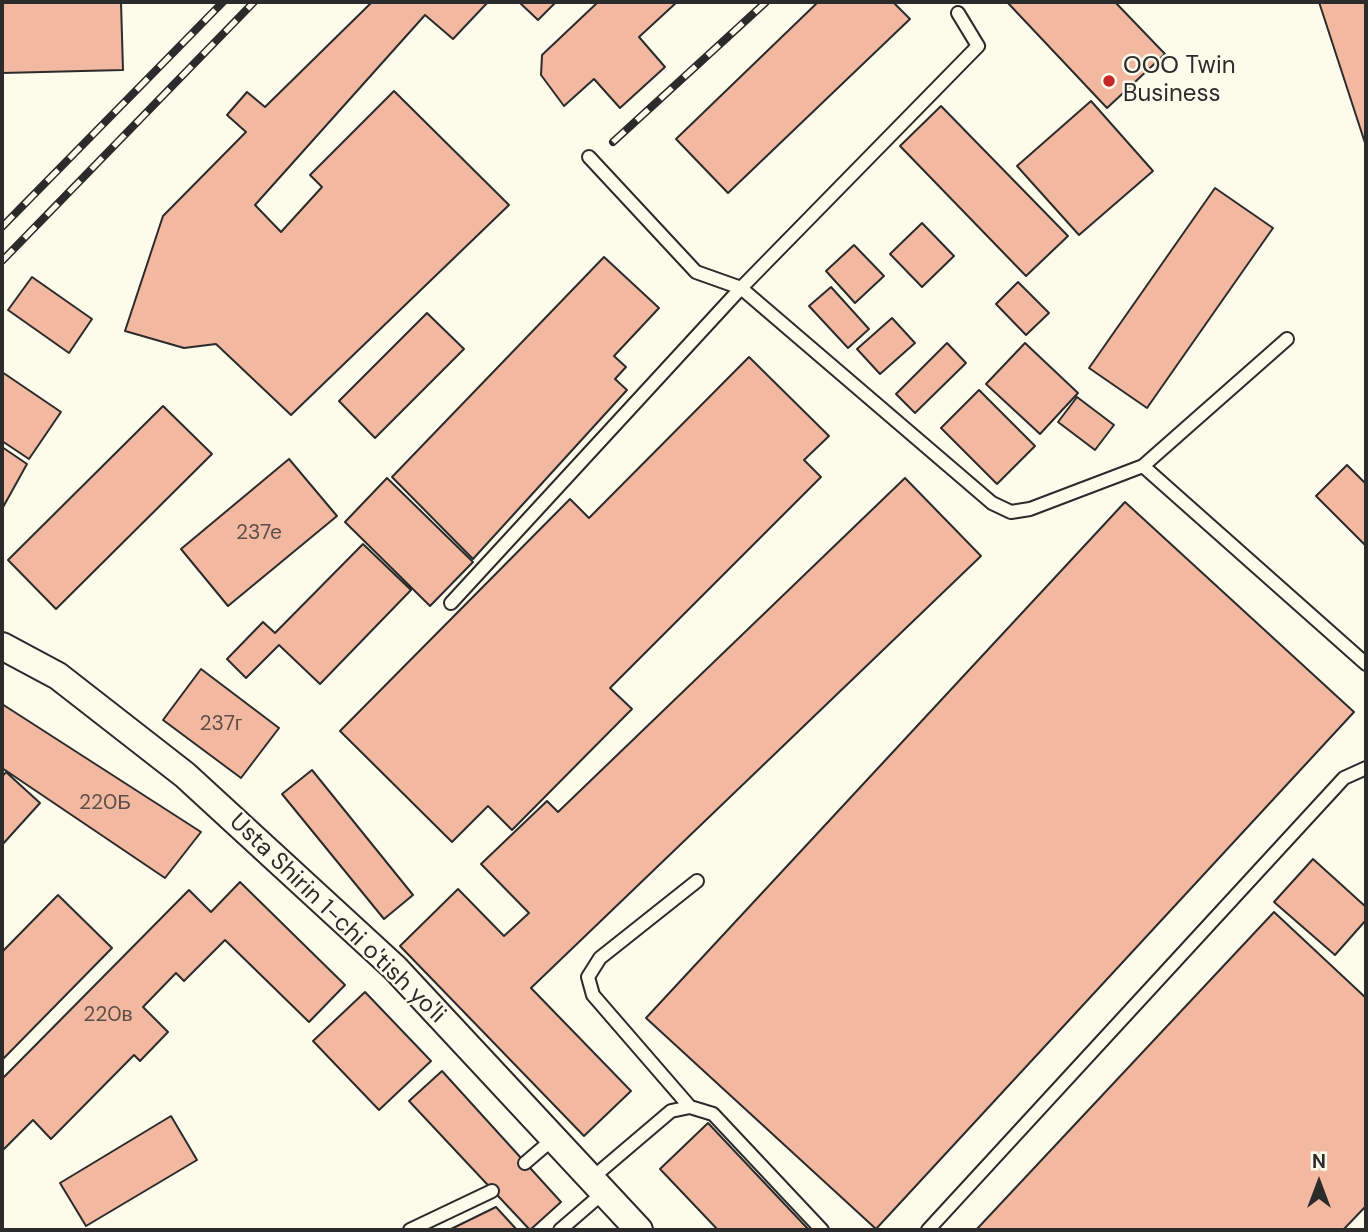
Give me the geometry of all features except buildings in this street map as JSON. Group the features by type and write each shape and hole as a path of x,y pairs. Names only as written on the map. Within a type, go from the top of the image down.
{"street":[{"name":"Usta Shirin 1-chi o'tish yo'li","path":"2,646 58,676 185,775 396,968 639,1230"}],"lane":[{"path":"451,603 741,288 978,46 958,13"},
{"path":"589,157 696,272 741,288 992,503 1011,512 1030,509 1143,466 1287,338"},
{"path":"1143,466 1366,664"},
{"path":"928,1230 1344,778 1366,768"},
{"path":"690,1107 593,995 588,977 600,958 697,881"},
{"path":"559,1230 671,1111 690,1107 713,1114 822,1230"},
{"path":"525,1163 554,1139"},
{"path":"410,1230 492,1191"}],"railway":[{"path":"2,227 223,2"},
{"path":"2,261 254,2"},
{"path":"613,142 766,2"}],"place":[{"name":"ООО Twin Business","path":"1109,81"}]}
